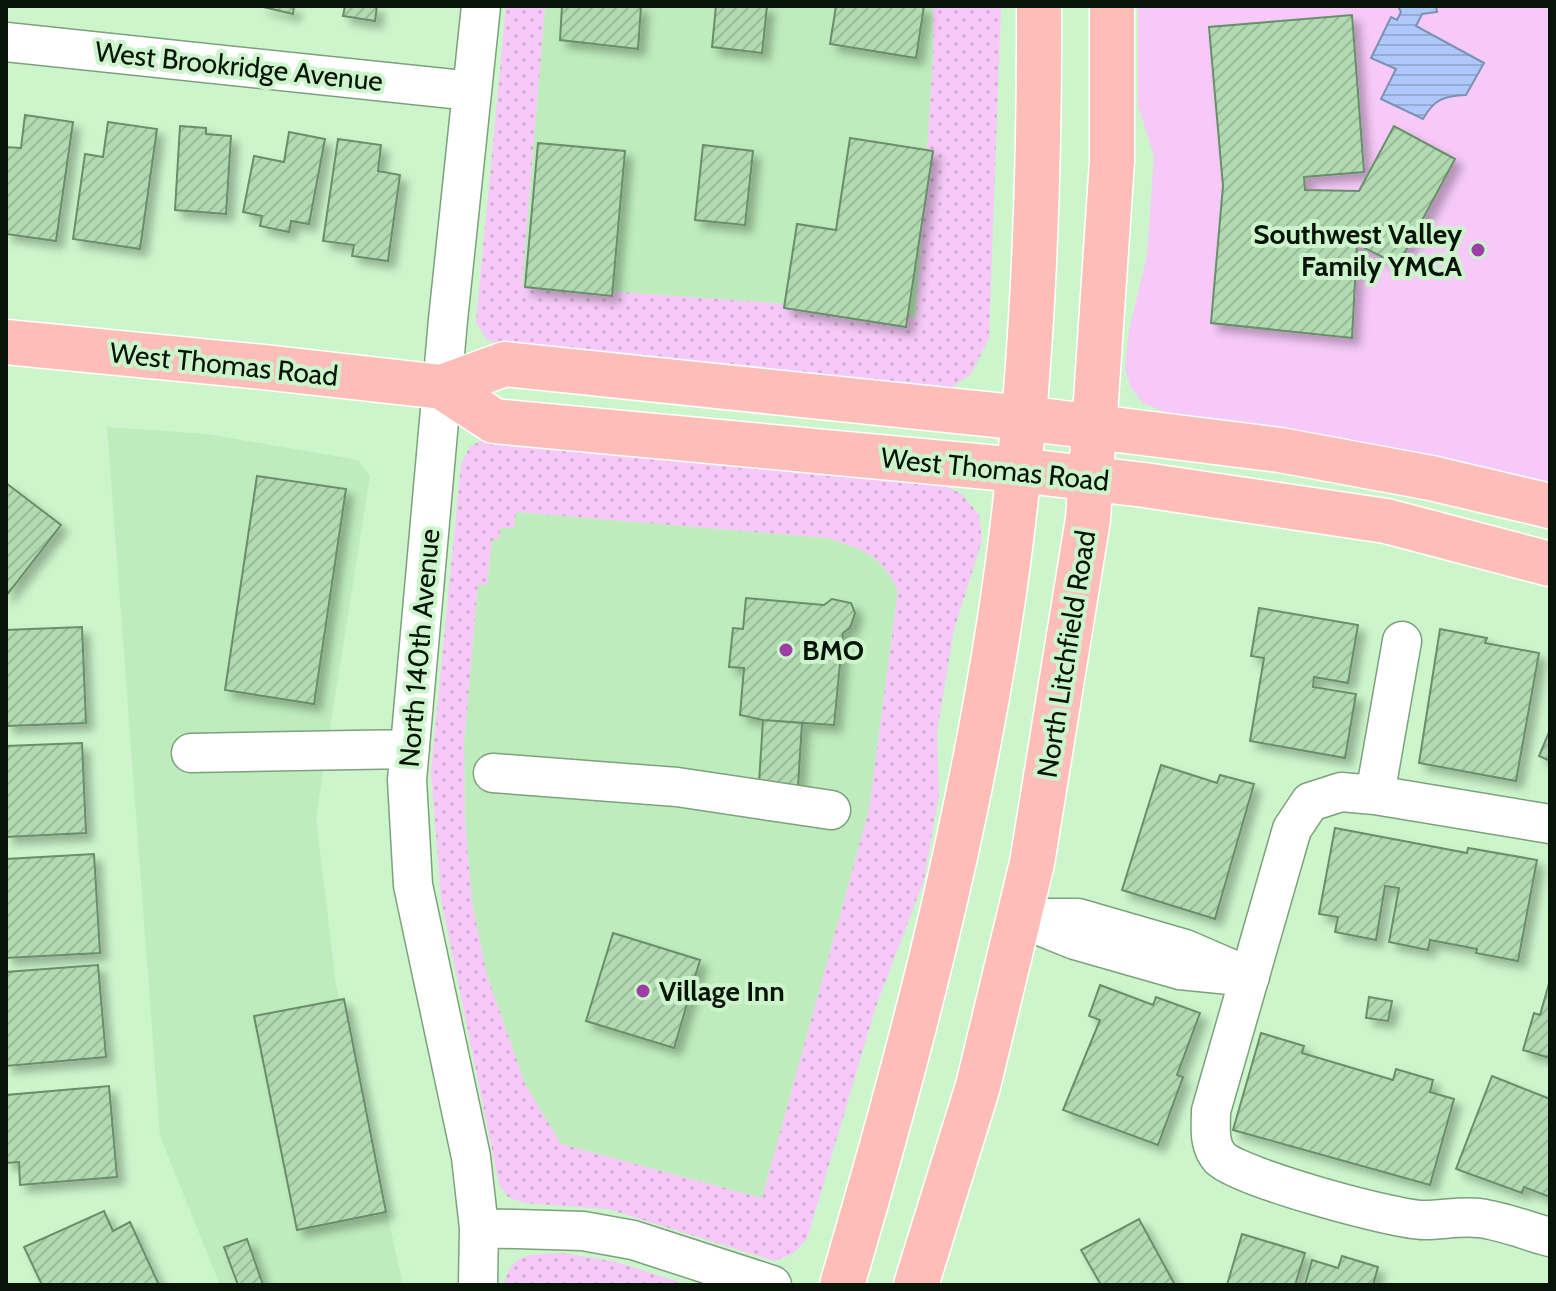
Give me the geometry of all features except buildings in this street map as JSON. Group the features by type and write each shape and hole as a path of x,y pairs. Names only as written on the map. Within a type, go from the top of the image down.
{"main road":[{"path":"842,1285 917,1022 962,821 999,625 1023,418 1038,145 1039,6"},
{"name":"North Litchfield Road","path":"916,1285 978,1086 1041,819 1092,479 1112,161 1112,6"},
{"name":"West Thomas Road","path":"6,342 442,387 505,364 1023,418 1280,450 1431,478 1550,506"},
{"name":"West Thomas Road","path":"442,387 494,421 1092,479 1386,521 1550,564"}],"street":[{"name":"North 140th Avenue","path":"478,1285 479,1228 471,1157 413,885 407,780 442,387 481,6"},
{"name":"West Brookridge Avenue","path":"6,42 472,91"},
{"path":"1375,795 1402,641"},
{"path":"191,753 410,749"},
{"path":"493,773 677,787 831,810"},
{"path":"1550,824 1375,795 1341,792 1310,802 1292,829 1211,1111 1210,1139 1219,1157 1244,1173 1387,1215 1424,1220 1447,1216 1482,1219 1550,1237"},
{"path":"1020,918 1075,940 1159,952 1180,970 1250,977"},
{"path":"479,1228 583,1231 633,1240 772,1285"}],"shaded area":[{"path":"506,6 545,6 522,285 916,317 933,59 933,6 1001,6 989,338 971,374 949,389 503,346 486,339 476,322"},
{"path":"545,6 933,6 933,59 916,317 522,285"},
{"name":"Southwest Valley Family YMCA","path":"1138,6 1550,6 1550,491 1270,427 1170,414 1143,403 1131,388 1125,369 1129,330 1147,256 1154,156 1138,105","holes":["1352,15 1364,172 1304,177 1305,190 1359,191 1394,126 1455,159 1398,265 1357,244 1352,338 1211,323 1223,186 1209,27"]},
{"path":"107,427 207,434 358,460 370,476 316,818 336,984 403,1285 220,1285 160,1136"},
{"path":"484,439 938,483 962,494 979,515 982,540 954,630 937,732 939,794 924,880 876,1006 807,1239 793,1254 774,1261 608,1209 524,1203 508,1197 499,1184 441,898 431,772 461,464 470,447","holes":["516,512 828,538 870,555 884,568 898,590 869,810 762,1198 561,1144 525,1084 487,975 472,902 465,819 464,744 478,585 487,585 492,540 499,539 500,528 514,528"]},
{"path":"516,512 828,538 865,550 885,567 898,590 869,810 762,1198 561,1144 525,1084 487,975 472,902 465,819 464,744 478,585 487,585 492,539"},
{"path":"563,1253 617,1262 688,1285 504,1285 507,1274 518,1260 533,1255"}],"water":[{"path":"1398,6 1436,6 1437,12 1422,14 1416,26 1484,63 1466,95 1440,100 1423,119 1381,99 1396,69 1371,58 1391,17 1397,20 1401,12"}],"place":[{"name":"Southwest Valley Family YMCA","path":"1478,250"},
{"name":"BMO","path":"786,650"},
{"name":"Village Inn","path":"643,991"}]}
